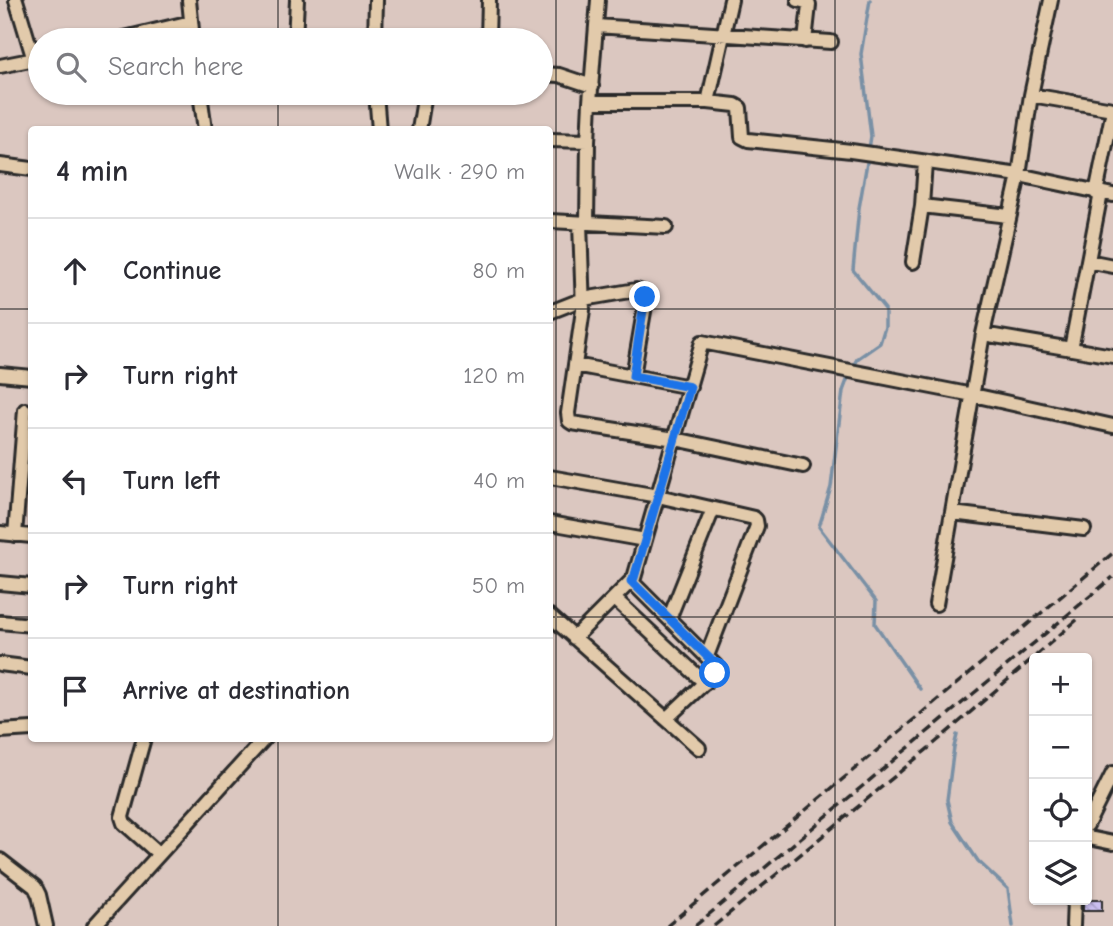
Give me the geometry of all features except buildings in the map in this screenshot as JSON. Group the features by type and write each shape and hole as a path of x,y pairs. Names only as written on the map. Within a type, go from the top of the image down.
{"street":[{"path":"16,0 28,34"},
{"path":"190,0 192,28"},
{"path":"296,28 297,0"},
{"path":"375,28 376,0"},
{"path":"488,28 489,0"},
{"path":"598,0 584,223 583,310 569,421 675,439 803,466"},
{"path":"708,102 731,0"},
{"path":"797,0 809,5 805,41"},
{"path":"936,604 983,334 1018,175 1051,0"},
{"path":"166,28 191,22"},
{"path":"596,26 831,42"},
{"path":"0,66 28,61"},
{"path":"553,75 592,86"},
{"path":"1031,95 1113,110 1103,194 1070,349"},
{"path":"590,102 708,102 735,105 740,108 742,136 748,140 851,151 1018,175 1103,194"},
{"path":"202,105 204,126"},
{"path":"377,105 379,126"},
{"path":"420,126 423,105"},
{"path":"553,140 588,141"},
{"path":"913,262 922,206 925,162"},
{"path":"0,165 28,168"},
{"path":"922,206 1009,216"},
{"path":"553,221 666,227"},
{"path":"1088,261 1113,266"},
{"path":"553,311 583,299 636,290 644,293 646,300 633,376"},
{"path":"983,334 1113,356"},
{"path":"574,638 634,578 702,342 974,395 1113,426"},
{"path":"575,365 690,387"},
{"path":"0,374 28,377"},
{"path":"15,535 25,410"},
{"path":"553,478 658,496 757,520 707,656"},
{"path":"669,619 713,509"},
{"path":"952,513 1084,529"},
{"path":"553,524 645,540"},
{"path":"0,533 28,536"},
{"path":"631,581 716,666 715,673 666,719"},
{"path":"0,583 28,586"},
{"path":"614,598 705,683"},
{"path":"553,620 699,748"},
{"path":"0,622 28,625"},
{"path":"0,664 28,668"},
{"path":"0,731 28,729"},
{"path":"143,742 122,817 124,822 159,854"},
{"path":"94,926 261,742"},
{"path":"1092,815 1113,773"},
{"path":"1092,839 1113,843"},
{"path":"0,860 35,887 46,926"},
{"path":"1073,926 1074,905"}],"waterway":[{"path":"869,149 871,136 861,54 870,0"},
{"path":"852,368 857,359 880,343 885,327 885,309 853,270 859,208 868,157"},
{"path":"849,375 843,391 831,487 819,527 876,601 875,624 920,689"},
{"path":"957,735 947,800 952,822 978,861 1008,889 1013,926"}],"railway":[{"path":"667,926 1113,553"},
{"path":"695,926 1113,577"},
{"path":"714,926 936,742 1078,619"}],"route":[{"path":"645,297 633,376 690,387 631,581 714,663 715,673"}]}
